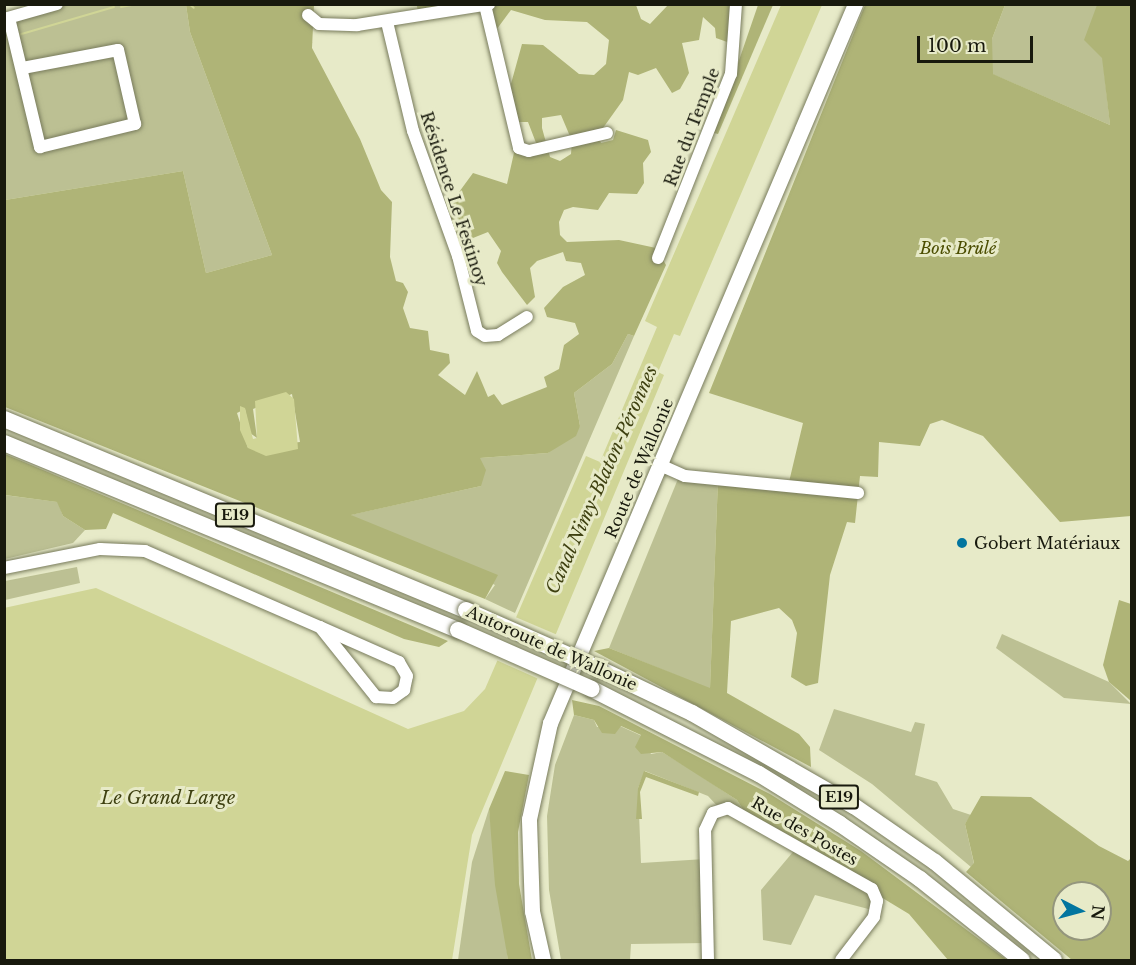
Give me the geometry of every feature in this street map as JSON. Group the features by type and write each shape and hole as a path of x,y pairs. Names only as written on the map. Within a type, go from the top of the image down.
{"highway":[{"name":"Autoroute de Wallonie","path":"4,419 466,609 600,669 722,729 854,806 934,862 1054,960"},
{"name":"Autoroute de Wallonie","path":"4,443 458,630 592,689 759,774 840,824 920,879 1022,960"}],"main road":[{"name":"Route de Wallonie","path":"543,960 529,879 529,819 540,754 855,4"}],"street":[{"name":"Rue du Temple","path":"658,258 731,74 736,4"},
{"path":"23,68 118,50 135,124 40,147 23,68 7,19 54,5"},
{"path":"308,15 333,27 387,22 487,5 519,148 529,151 607,133"},
{"name":"Résidence Le Festinoy","path":"387,22 413,131 458,256 477,331 485,336 498,335 526,317"},
{"path":"660,465 685,476 858,493"},
{"path":"4,568 100,549 144,551 320,627 399,662 407,675 404,690 393,698 376,697 320,627"},
{"name":"Rue des Postes","path":"708,960 705,830 713,813 728,808 872,890 877,902 873,917 841,960"}],"shaded area":[{"path":"57,5 186,5 190,32 272,255 206,273 183,171 5,200 4,19"},
{"path":"1005,5 1097,5 1110,125 992,74 992,39"},
{"path":"628,334 634,336 515,613 485,599 495,585 350,515 481,486 480,458 548,453 580,426 574,393 612,364"},
{"path":"680,474 718,479 710,689 609,648"},
{"path":"4,495 58,502 63,516 85,530 73,543 5,559"},
{"path":"77,567 80,583 5,600 5,581"},
{"path":"1002,634 1109,682 1131,704 1064,698 996,648"},
{"path":"834,709 911,732 915,722 925,724 915,775 937,782 953,809 971,815 965,824 974,864 971,867 872,784 819,750"},
{"path":"574,715 594,720 597,727 620,726 642,736 651,754 662,752 690,769 737,800 747,816 720,809 708,796 645,771 638,788 641,863 705,859 708,943 631,944 630,960 561,960 549,890 547,816 555,765"},
{"path":"489,809 508,960 458,960 472,862"},
{"path":"798,846 872,889 876,911 815,895 791,945 763,940 761,890"}],"green space":[{"path":"186,5 314,5 312,48 360,139 381,190 392,202 390,257 396,281 403,283 408,292 403,308 410,328 428,331 430,350 449,354 450,363 438,375 465,395 477,371 488,397 494,394 502,405 547,387 544,377 559,369 564,345 579,334 575,323 547,317 544,308 563,287 585,275 581,263 566,261 563,252 537,261 530,268 535,297 527,305 497,263 501,251 488,232 468,240 466,247 455,246 443,214 473,173 507,184 516,144 538,148 528,122 519,122 509,91 522,44 543,45 579,74 594,75 606,64 609,40 587,22 545,20 511,10 491,37 485,5 636,5 641,19 650,24 668,5 736,5 730,43 716,38 715,28 703,17 699,40 682,43 689,73 680,89 672,93 656,68 638,75 629,72 623,100 598,135 601,143 613,140 616,130 648,140 651,152 643,163 644,183 637,194 609,193 598,210 573,207 564,210 559,222 560,235 567,242 619,240 656,248 666,265 634,336 628,334 612,364 574,393 580,426 576,436 548,453 480,458 486,470 481,486 351,515 498,575 485,599 5,407 5,200 183,171 206,273 272,255 190,32","holes":["561,115 572,141 571,154 560,161 550,157 542,128 542,118","292,394 300,442 248,448 237,413 245,409 250,433 257,438 253,409"]},
{"path":"417,5 485,5 418,17"},
{"path":"758,5 773,5 718,134 714,133"},
{"name":"Bois Brûlé","path":"865,5 1005,5 992,39 993,74 1110,125 1102,58 1084,40 1097,5 1131,5 1131,516 1060,522 983,436 942,420 930,424 920,446 879,442 878,477 860,476 855,523 847,522 830,575 818,683 806,686 791,677 797,633 792,620 779,608 731,621 727,693 799,734 810,747 811,767 594,651 609,648 710,688 718,479 789,482 803,423 709,393"},
{"path":"5,454 448,641 439,647 404,639 113,513 106,529 85,530 63,516 57,502 5,495"},
{"path":"1119,600 1131,604 1131,701 1109,682 1103,665"},
{"path":"572,700 599,706 770,794 861,851 1007,960 948,960 909,914 747,816 737,800 662,752 641,754 635,747 641,735 621,726 615,734 602,733 594,720 574,715"},
{"path":"505,771 529,775 518,832 519,884 532,960 508,960 495,885 489,809"},
{"path":"644,771 699,792 698,796 646,777 640,792 642,819 636,819 638,788"},
{"path":"981,796 1031,797 1099,846 1128,861 1131,858 1131,960 1072,960 966,872 974,863 965,824"}],"water":[{"name":"Le Grand Large","path":"781,5 822,5 680,336 674,334 658,372 664,375 472,835 452,960 5,960 4,608 96,588 408,729 464,711 485,689 586,456 600,462 657,327 645,321"},
{"path":"286,392 294,399 298,449 266,456 248,448 240,430 240,406 245,408 253,439 257,438 255,401"}],"pier":[{"path":"513,616 560,636 541,680 494,659"}],"waterway":[{"path":"121,7 137,4"},
{"path":"189,4 194,8"},
{"path":"18,35 114,7"}],"place":[{"name":"Gobert Matériaux","path":"962,543"}],"water label":[{"name":"Canal Nimy-Blaton-Péronnes","path":"602,480"}]}
